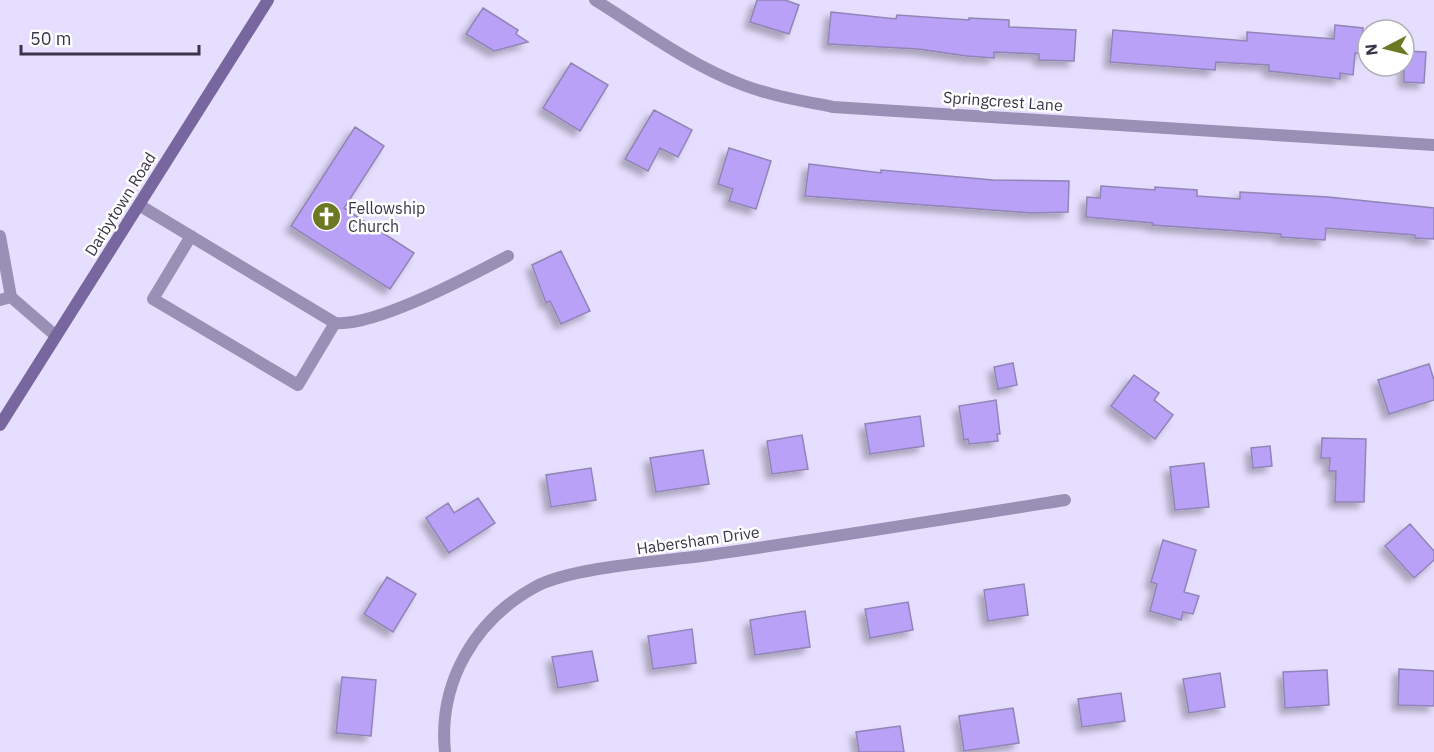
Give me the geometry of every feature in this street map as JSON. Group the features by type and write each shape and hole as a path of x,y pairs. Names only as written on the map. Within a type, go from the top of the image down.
{"main road":[{"name":"Darbytown Road","path":"0,425 268,0"}],"street":[{"name":"Springcrest Lane","path":"595,0 684,56 721,75 792,99 833,107 1434,145"},
{"path":"139,205 335,323 350,324 375,317 465,279 508,256"},
{"path":"0,236 6,299 56,336"},
{"path":"191,236 153,299 298,385 335,323"},
{"name":"Habersham Drive","path":"445,752 445,718 452,682 466,650 486,624 506,606 537,586 585,573 803,542 1065,500"}],"building":[{"path":"757,0 785,0 799,5 789,34 750,22"},
{"path":"483,8 518,30 516,34 528,42 494,51 466,34"},
{"path":"831,12 896,19 897,15 1009,20 1009,27 1076,30 1074,61 1039,60 1039,54 994,52 994,58 918,49 828,44"},
{"path":"1335,25 1356,27 1353,75 1340,73 1340,79 1269,71 1269,65 1216,62 1215,70 1110,62 1113,30 1247,41 1247,32 1334,39"},
{"path":"1416,52 1426,52 1424,83 1404,82 1404,78 1416,78"},
{"path":"571,63 608,85 580,131 543,108"},
{"path":"654,110 692,130 678,157 660,148 648,171 625,159"},
{"name":"Fellowship Church","path":"355,127 384,146 344,208 414,253 390,289 291,226"},
{"path":"729,148 771,161 756,209 729,201 733,189 718,184"},
{"path":"809,164 881,173 881,170 993,180 1069,181 1068,212 1032,213 805,196"},
{"path":"1101,186 1197,190 1197,196 1240,199 1240,192 1328,197 1434,208 1434,239 1415,238 1415,235 1326,228 1325,240 1086,217 1087,197 1100,198"},
{"path":"561,251 590,311 561,324 550,301 546,303 532,265"},
{"path":"1013,363 1017,385 998,389 994,367"},
{"path":"1429,364 1434,380 1434,400 1389,414 1378,380"},
{"path":"1134,375 1159,393 1154,400 1173,415 1155,439 1111,406"},
{"path":"996,400 1000,434 997,434 998,441 969,444 968,439 964,440 959,406"},
{"path":"920,416 924,446 870,454 865,424"},
{"path":"802,435 808,469 772,474 767,441"},
{"path":"1322,438 1366,439 1364,502 1335,502 1336,471 1329,471 1330,458 1321,458"},
{"path":"1270,446 1272,466 1253,468 1251,448"},
{"path":"703,450 709,484 656,492 650,458"},
{"path":"1204,463 1209,507 1175,510 1170,467"},
{"path":"591,468 596,500 551,507 546,475"},
{"path":"478,498 495,523 449,553 426,518 448,503 454,513"},
{"path":"1410,524 1434,551 1434,560 1414,578 1385,546"},
{"path":"1163,540 1196,550 1184,592 1199,596 1193,614 1183,612 1181,620 1150,611 1157,584 1151,582"},
{"path":"387,577 416,594 393,632 364,614"},
{"path":"1024,584 1028,615 988,621 984,590"},
{"path":"908,602 913,630 870,638 865,609"},
{"path":"805,611 810,647 755,655 750,620"},
{"path":"692,629 696,663 653,669 648,636"},
{"path":"592,651 598,681 558,688 552,657"},
{"path":"1399,669 1434,671 1434,706 1398,705"},
{"path":"1327,670 1329,705 1285,708 1283,672"},
{"path":"1220,673 1225,707 1189,713 1183,679"},
{"path":"342,677 376,680 371,736 336,733"},
{"path":"1121,693 1125,721 1082,727 1078,699"},
{"path":"1013,708 1019,743 964,751 959,716"},
{"path":"900,726 904,752 859,752 856,732"}],"place":[{"name":"Fellowship Church","path":"327,217"}]}
